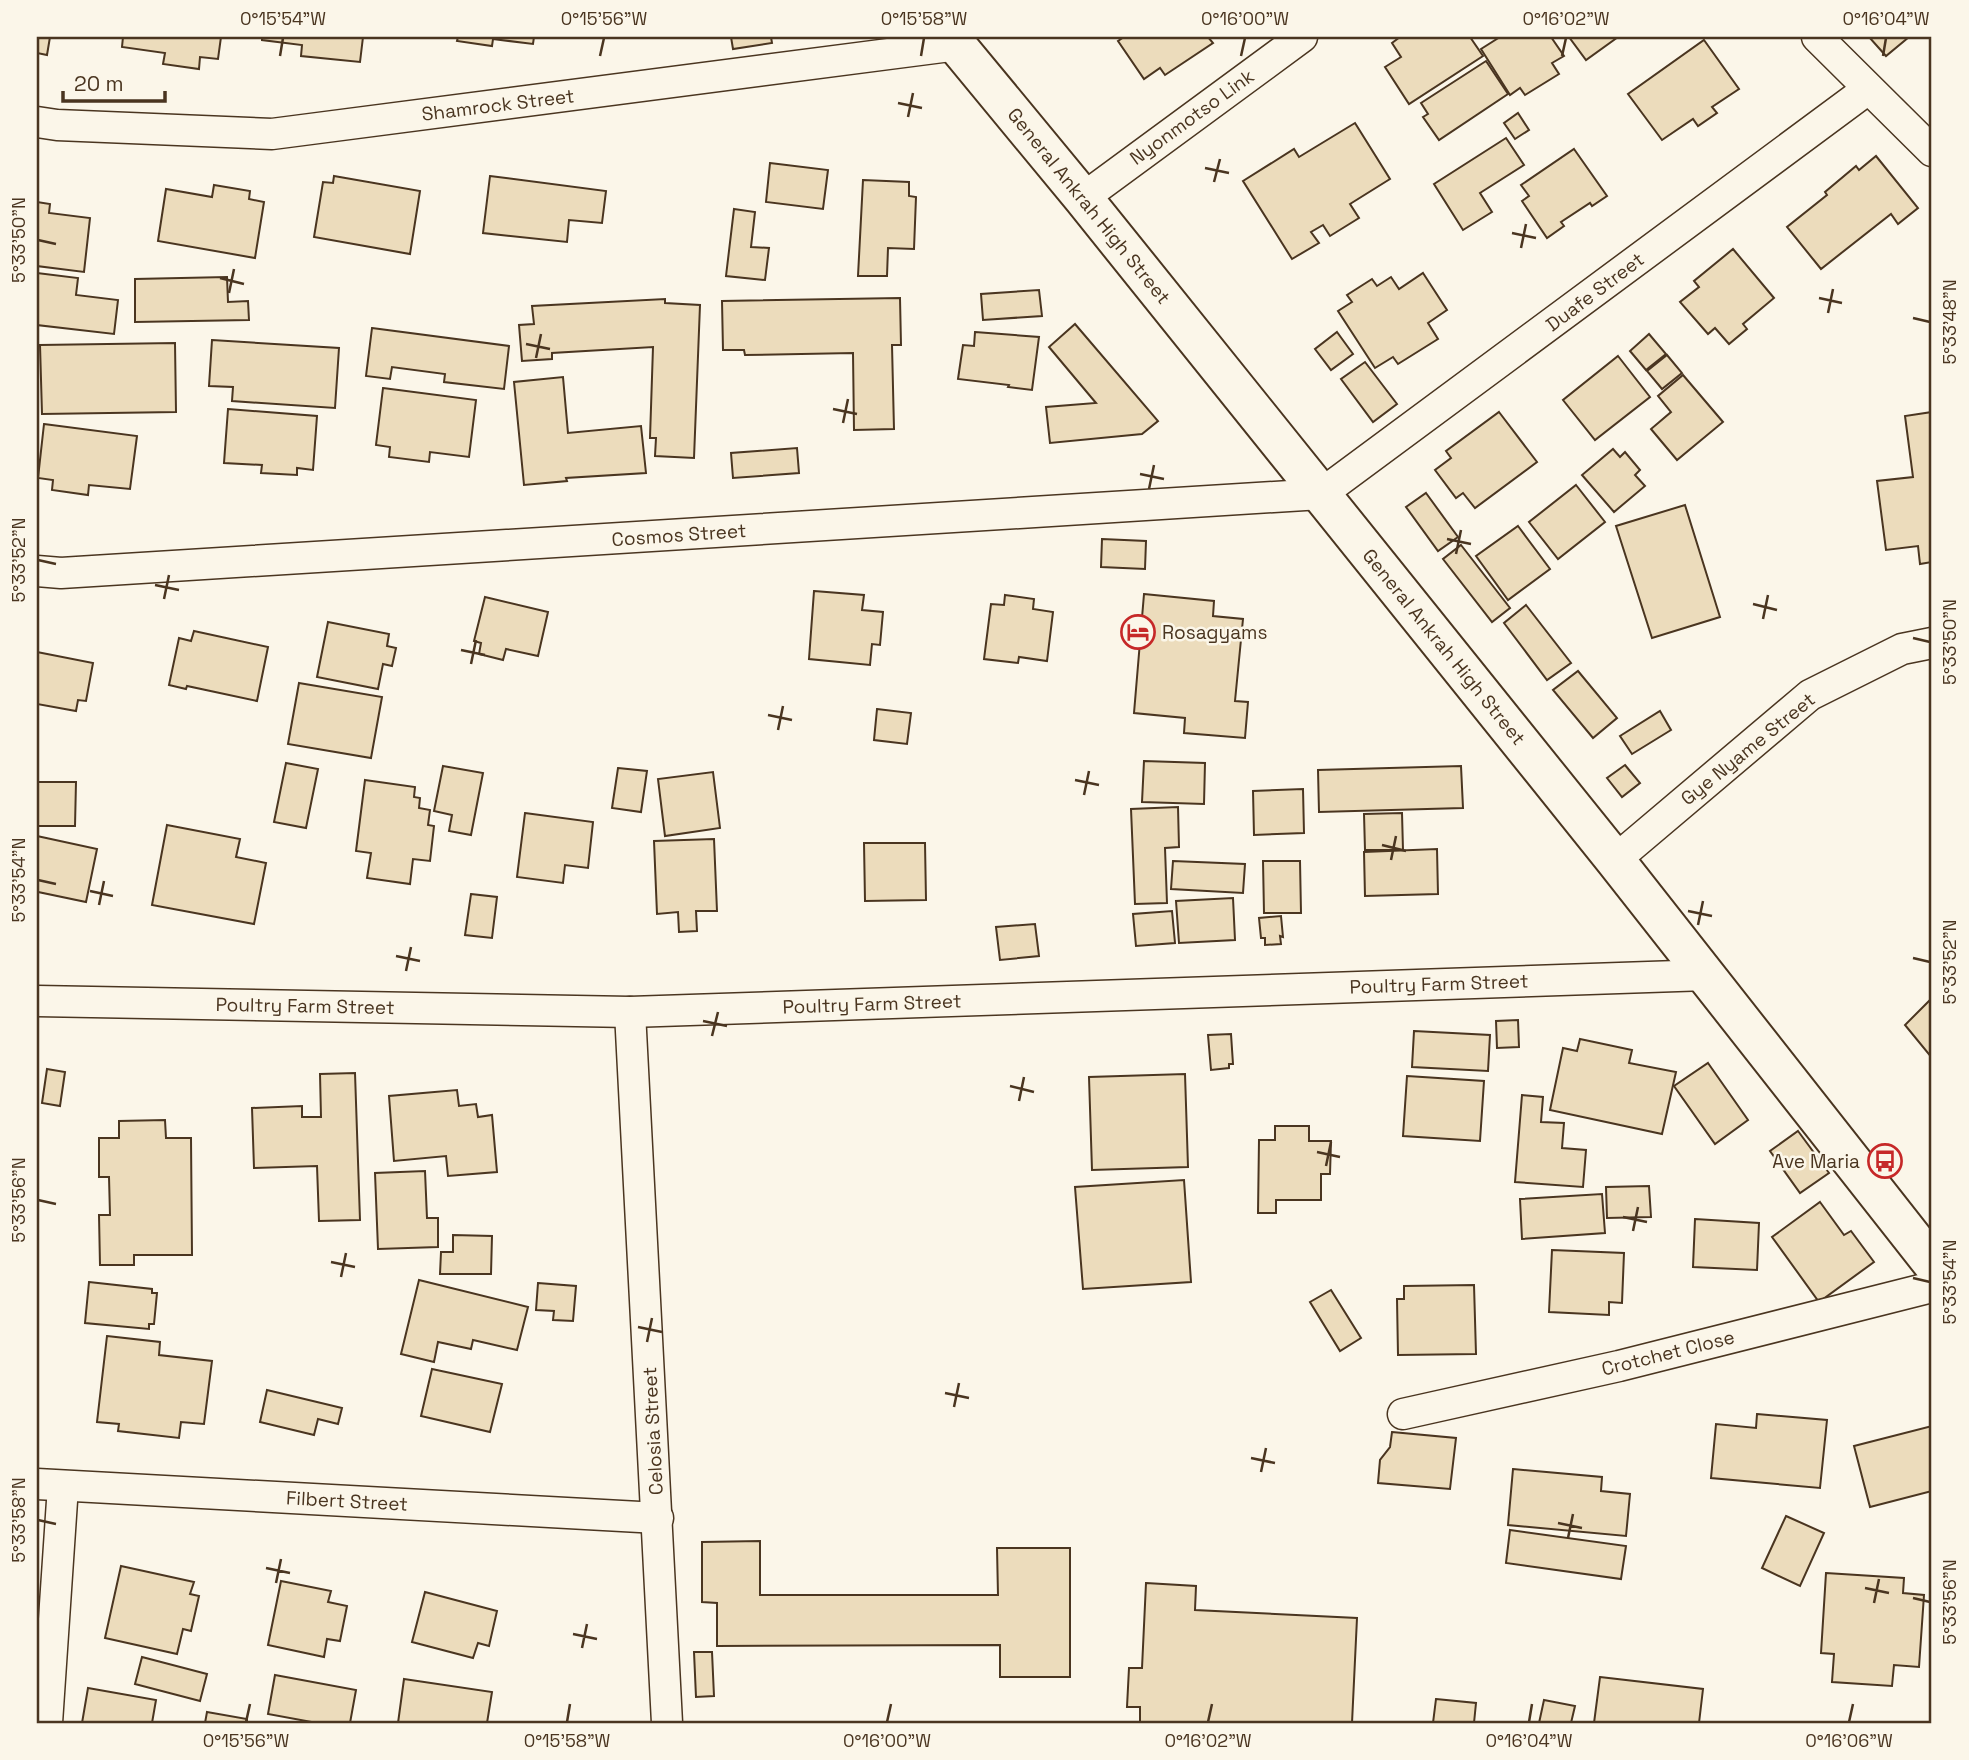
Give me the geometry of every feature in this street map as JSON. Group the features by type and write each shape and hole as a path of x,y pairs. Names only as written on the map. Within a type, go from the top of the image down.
{"main road":[{"name":"General Ankrah High Street","path":"954,41 1707,975 1932,1264"}],"street":[{"name":"Nyonmotso Link","path":"1083,198 1302,37"},
{"path":"1817,37 1932,150"},
{"name":"Shamrock Street","path":"37,122 272,134 954,41"},
{"name":"Duafe Street","path":"1321,494 1868,89"},
{"name":"Cosmos Street","path":"37,571 61,573 1321,494"},
{"name":"Gye Nyame Street","path":"1615,860 1810,695 1902,649 1932,643"},
{"name":"Poultry Farm Street","path":"37,1001 630,1012 1707,975"},
{"name":"Celosia Street","path":"630,1012 667,1723"},
{"name":"Crotchet Close","path":"1402,1413 1619,1366 1932,1287"},
{"path":"47,1723 50,1485"},
{"name":"Filbert Street","path":"50,1485 658,1518"}],"building":[{"path":"37,37 50,37 47,55 37,53"},
{"path":"123,37 221,37 218,59 200,57 199,69 163,64 165,53 122,47"},
{"path":"262,37 363,37 360,62 301,56 302,45 262,40"},
{"path":"458,37 534,37 533,44 493,39 492,46 457,41"},
{"path":"731,37 771,37 772,43 733,49"},
{"path":"1124,37 1208,37 1213,43 1165,75 1160,68 1144,79 1118,41"},
{"path":"1400,37 1470,37 1483,56 1409,104 1385,67 1401,57 1392,43"},
{"path":"1500,37 1551,37 1564,56 1552,63 1559,74 1525,95 1520,88 1510,95 1481,49"},
{"path":"1569,37 1618,37 1586,60"},
{"path":"1869,37 1909,37 1886,56"},
{"path":"1704,40 1739,89 1712,107 1717,113 1698,126 1693,119 1662,140 1628,94"},
{"path":"1486,61 1508,94 1439,140 1423,117 1428,114 1421,103"},
{"path":"1518,113 1529,130 1515,139 1504,123"},
{"path":"1355,123 1390,179 1350,204 1359,218 1330,236 1323,225 1311,232 1319,243 1292,259 1243,181 1294,149 1299,157"},
{"path":"1506,138 1524,165 1480,193 1492,212 1463,230 1434,184"},
{"path":"1574,149 1607,196 1592,206 1590,203 1561,222 1564,226 1547,238 1522,201 1529,196 1521,185"},
{"path":"1876,156 1918,208 1898,224 1891,214 1821,269 1787,227 1827,195 1825,192 1856,166 1859,170"},
{"path":"770,163 828,170 823,209 766,202"},
{"path":"334,176 420,191 410,254 314,237 323,182 333,183"},
{"path":"490,176 606,191 602,223 569,220 567,242 483,233"},
{"path":"863,180 909,182 909,196 916,197 914,249 888,248 887,276 858,276"},
{"path":"214,185 250,191 249,199 264,202 255,258 158,241 166,189 212,197"},
{"path":"37,202 50,204 49,213 90,218 84,272 37,266"},
{"path":"734,209 755,212 751,247 769,248 765,280 726,276"},
{"path":"1733,249 1774,298 1743,324 1747,329 1729,344 1715,328 1708,334 1680,302 1699,287 1694,281"},
{"path":"37,273 78,278 76,295 118,300 114,334 37,325"},
{"path":"1423,273 1447,310 1428,323 1438,339 1398,364 1393,357 1375,368 1338,311 1352,302 1347,295 1372,279 1377,286 1391,277 1399,289"},
{"path":"227,277 228,302 248,301 249,320 135,322 135,279"},
{"path":"1039,290 1042,316 983,320 981,294"},
{"path":"900,298 901,345 892,345 894,429 854,430 853,353 745,355 744,350 723,350 722,301"},
{"path":"665,299 665,303 700,305 694,458 655,456 656,438 650,438 653,347 552,353 552,359 522,361 519,325 534,324 532,306"},
{"path":"1075,324 1158,421 1142,434 1050,443 1046,407 1096,403 1049,347"},
{"path":"372,328 509,346 504,389 444,382 445,374 392,367 390,379 366,376"},
{"path":"975,332 1039,337 1032,390 958,379 963,345 974,346"},
{"path":"1337,332 1353,354 1331,370 1315,349"},
{"path":"1649,334 1666,354 1646,370 1630,351"},
{"path":"212,340 339,348 335,408 232,401 233,387 209,386"},
{"path":"175,343 176,412 42,414 40,345"},
{"path":"1667,355 1682,373 1662,389 1647,371"},
{"path":"1618,356 1650,397 1595,440 1563,400"},
{"path":"1365,362 1397,404 1373,422 1341,379"},
{"path":"1683,375 1723,422 1677,460 1651,429 1671,412 1658,396"},
{"path":"563,377 568,433 641,426 646,473 566,478 567,481 524,485 514,382"},
{"path":"383,388 476,400 469,457 430,452 429,462 389,457 390,447 376,445"},
{"path":"228,409 317,416 313,470 297,468 297,475 261,473 262,465 224,463"},
{"path":"1499,412 1537,462 1475,508 1463,493 1456,498 1435,470 1451,458 1446,451"},
{"path":"1932,412 1932,562 1920,564 1918,546 1886,550 1877,481 1913,477 1905,416"},
{"path":"44,424 137,436 130,489 89,485 88,495 52,490 53,480 38,478"},
{"path":"797,448 799,473 733,478 731,453"},
{"path":"1613,449 1620,457 1625,452 1640,470 1635,475 1645,486 1614,512 1582,475"},
{"path":"1576,485 1605,522 1558,559 1529,522"},
{"path":"1426,493 1458,537 1438,551 1406,507"},
{"path":"1685,505 1720,617 1652,638 1616,526"},
{"path":"1518,526 1550,569 1508,600 1476,556"},
{"path":"1102,539 1146,541 1145,569 1101,567"},
{"path":"1461,545 1510,608 1492,622 1443,559"},
{"path":"814,591 864,595 862,610 883,612 880,645 872,644 870,665 809,659"},
{"path":"1144,594 1214,601 1213,616 1243,619 1235,701 1248,702 1245,738 1184,733 1185,718 1134,713"},
{"path":"1005,595 1034,599 1033,609 1053,612 1047,661 1019,657 1018,663 984,659 991,604 1004,605"},
{"path":"485,597 548,612 538,656 506,649 503,660 479,654 481,643 474,641"},
{"path":"1526,605 1571,663 1547,680 1504,623"},
{"path":"328,622 389,634 387,646 396,648 392,666 383,664 378,689 317,677"},
{"path":"194,631 268,647 257,701 187,686 186,689 169,685 179,638 191,641"},
{"path":"37,652 93,663 86,701 78,700 76,711 37,704"},
{"path":"1578,671 1617,718 1593,738 1553,690"},
{"path":"299,683 382,697 371,758 288,744"},
{"path":"877,709 911,713 907,744 874,740"},
{"path":"1660,711 1671,730 1632,754 1620,736"},
{"path":"1144,761 1205,763 1204,804 1142,802"},
{"path":"286,763 318,769 306,828 274,822"},
{"path":"1625,765 1640,783 1622,797 1607,778"},
{"path":"443,766 483,773 471,835 449,831 452,815 434,811"},
{"path":"1461,766 1463,808 1319,812 1318,770"},
{"path":"618,768 647,771 641,812 612,808"},
{"path":"713,772 720,828 665,836 658,779"},
{"path":"365,780 415,787 414,797 420,798 419,808 430,810 428,825 434,826 430,861 413,859 410,884 367,878 371,853 356,851"},
{"path":"37,782 76,782 75,826 37,826"},
{"path":"1303,789 1304,833 1254,835 1253,791"},
{"path":"1178,807 1179,847 1165,848 1167,903 1135,904 1131,809"},
{"path":"525,813 593,822 588,868 565,865 563,883 517,877"},
{"path":"1402,813 1403,850 1365,850 1364,814"},
{"path":"167,825 240,839 236,857 266,863 254,924 152,905"},
{"path":"37,836 97,849 86,902 38,892 37,897"},
{"path":"714,839 717,911 696,911 697,931 679,932 678,912 657,914 654,841"},
{"path":"864,843 925,843 926,900 865,901"},
{"path":"1437,849 1438,894 1365,896 1364,852"},
{"path":"1173,861 1245,864 1243,893 1171,889"},
{"path":"1263,861 1300,861 1301,913 1264,913"},
{"path":"471,894 497,897 492,938 465,935"},
{"path":"1233,898 1235,940 1179,943 1176,901"},
{"path":"1172,911 1175,943 1136,946 1133,914"},
{"path":"1281,916 1281,944 1265,945 1265,938 1261,938 1259,918"},
{"path":"1035,924 1039,956 1000,960 996,927"},
{"path":"1932,998 1932,1058 1905,1025"},
{"path":"1518,1020 1519,1047 1497,1048 1496,1021"},
{"path":"1414,1031 1490,1035 1488,1071 1412,1067"},
{"path":"1231,1034 1233,1064 1229,1064 1229,1068 1211,1070 1208,1035"},
{"path":"1580,1039 1632,1050 1629,1063 1676,1072 1662,1134 1550,1110 1563,1048 1577,1051"},
{"path":"1708,1063 1748,1120 1715,1144 1674,1086"},
{"path":"47,1069 65,1072 60,1106 42,1103"},
{"path":"355,1073 360,1220 319,1221 317,1166 254,1168 252,1108 302,1106 302,1117 321,1117 320,1074"},
{"path":"1185,1074 1188,1167 1092,1170 1089,1077"},
{"path":"1407,1076 1484,1081 1480,1141 1403,1136"},
{"path":"457,1090 459,1106 476,1104 478,1117 492,1115 497,1172 448,1176 446,1156 394,1161 389,1096"},
{"path":"1522,1095 1543,1097 1541,1122 1564,1123 1562,1148 1586,1150 1583,1187 1515,1182"},
{"path":"165,1120 166,1138 191,1138 192,1255 134,1255 134,1265 100,1265 99,1215 110,1215 109,1177 99,1177 99,1138 119,1138 119,1121"},
{"path":"1275,1126 1309,1126 1309,1141 1331,1141 1330,1174 1321,1174 1321,1200 1276,1200 1276,1213 1258,1213 1259,1140 1275,1140"},
{"path":"1798,1131 1829,1173 1800,1193 1770,1151"},
{"path":"425,1171 427,1218 438,1218 438,1247 378,1249 375,1173"},
{"path":"1184,1180 1191,1282 1083,1289 1075,1187"},
{"path":"1649,1186 1651,1217 1607,1218 1606,1187"},
{"path":"1602,1194 1605,1233 1522,1239 1520,1199"},
{"path":"1820,1202 1844,1235 1851,1231 1874,1262 1819,1302 1772,1237"},
{"path":"1695,1219 1759,1223 1757,1270 1693,1267"},
{"path":"453,1235 492,1236 491,1274 440,1274 441,1252 453,1252"},
{"path":"1552,1250 1624,1253 1622,1303 1609,1302 1609,1315 1549,1312"},
{"path":"419,1280 528,1307 517,1350 473,1340 471,1349 438,1342 434,1362 401,1354"},
{"path":"89,1282 152,1289 152,1293 157,1293 154,1324 149,1324 149,1329 85,1323"},
{"path":"538,1283 576,1286 573,1321 553,1320 554,1311 536,1310"},
{"path":"1474,1285 1476,1354 1398,1355 1397,1299 1404,1299 1404,1286"},
{"path":"1331,1290 1361,1338 1340,1351 1310,1302"},
{"path":"107,1336 160,1342 159,1355 212,1361 204,1424 181,1422 179,1438 118,1431 119,1424 97,1422"},
{"path":"432,1369 502,1384 490,1432 421,1416"},
{"path":"267,1390 342,1408 338,1424 318,1419 314,1435 260,1422"},
{"path":"1757,1414 1827,1420 1820,1488 1711,1478 1716,1424 1756,1428"},
{"path":"1932,1426 1932,1491 1870,1507 1854,1446"},
{"path":"1392,1432 1456,1438 1450,1489 1378,1483 1380,1460 1390,1447"},
{"path":"1513,1469 1602,1477 1601,1491 1630,1494 1626,1536 1508,1525"},
{"path":"1786,1516 1824,1533 1800,1586 1762,1568"},
{"path":"1510,1530 1626,1546 1621,1579 1506,1563"},
{"path":"760,1541 760,1595 998,1595 997,1548 1070,1548 1070,1677 1000,1677 1000,1645 717,1646 717,1603 702,1602 702,1542"},
{"path":"121,1566 194,1582 190,1594 199,1596 191,1631 183,1629 177,1654 105,1638"},
{"path":"1826,1573 1904,1578 1903,1593 1924,1595 1919,1667 1894,1665 1892,1686 1832,1682 1834,1654 1821,1653"},
{"path":"281,1581 331,1591 328,1602 347,1606 340,1641 327,1639 324,1657 268,1645"},
{"path":"1146,1583 1196,1586 1195,1610 1357,1618 1352,1723 1140,1723 1140,1707 1127,1707 1129,1668 1142,1668"},
{"path":"425,1592 497,1611 489,1646 478,1643 473,1658 412,1642"},
{"path":"694,1652 712,1652 714,1696 696,1697"},
{"path":"142,1657 207,1674 200,1701 135,1684"},
{"path":"275,1675 356,1690 350,1723 317,1723 268,1714"},
{"path":"1600,1677 1703,1689 1699,1723 1594,1723"},
{"path":"404,1679 492,1692 487,1723 398,1723"},
{"path":"88,1688 156,1700 152,1723 82,1723"},
{"path":"1436,1699 1476,1703 1474,1723 1433,1723"},
{"path":"1544,1700 1575,1706 1571,1723 1539,1723"},
{"path":"207,1712 247,1719 247,1723 205,1723"}],"place":[{"name":"Rosagyams","path":"1138,632"},
{"name":"Ave Maria","path":"1885,1161"}]}
